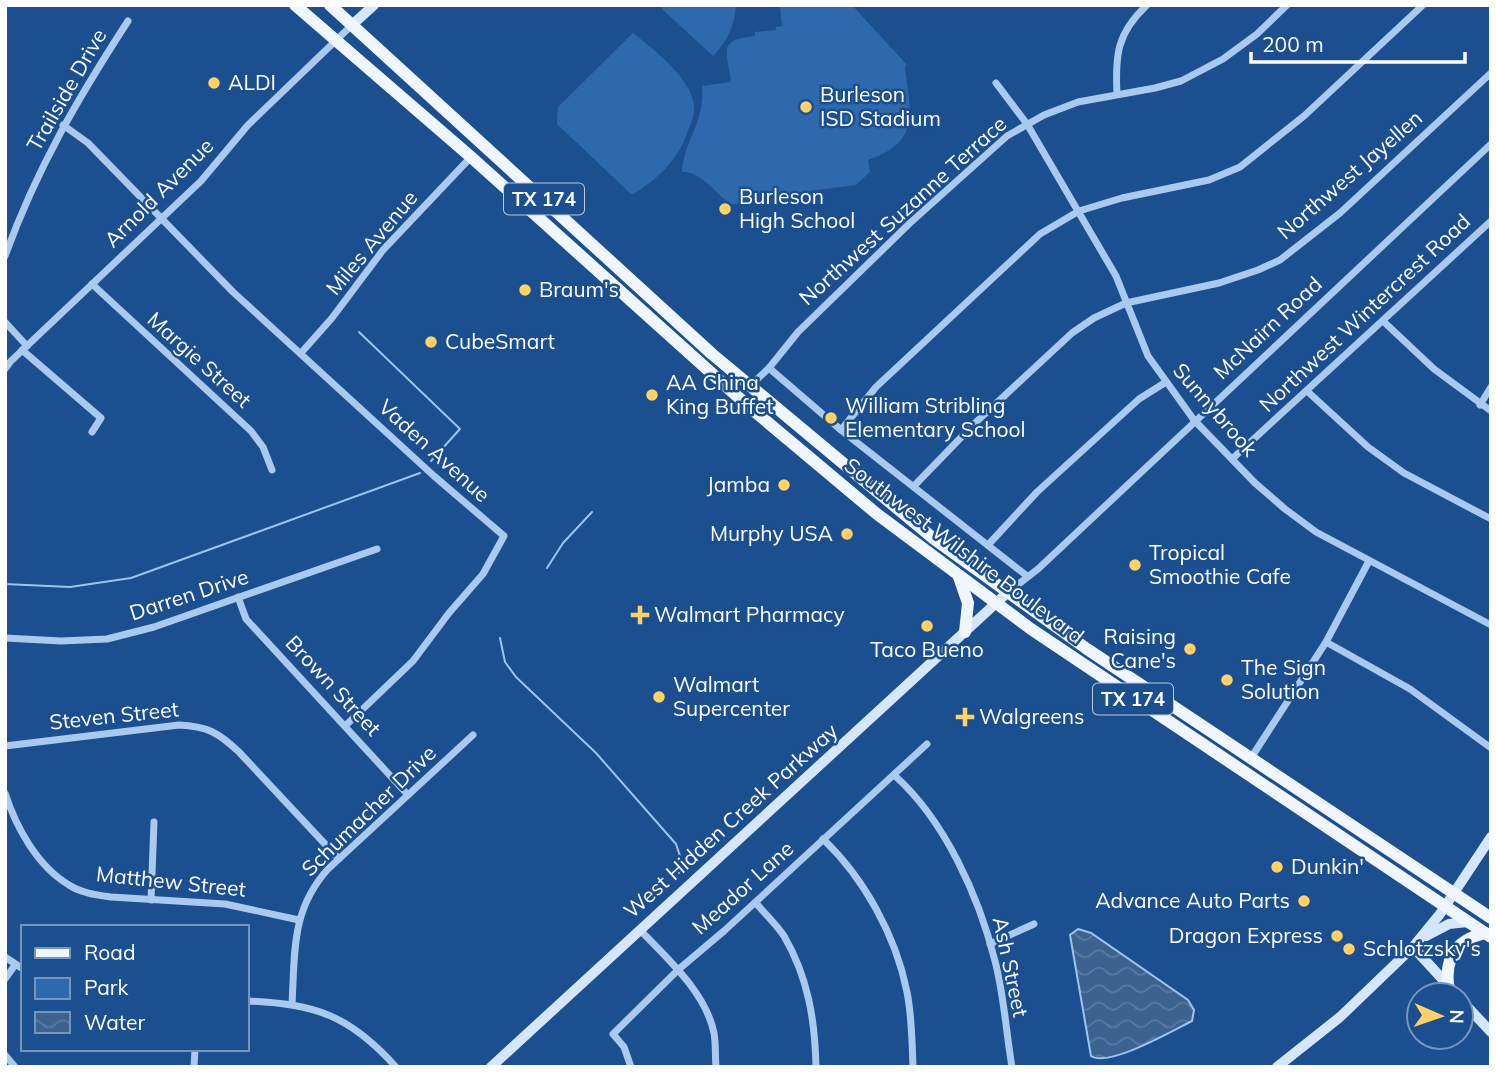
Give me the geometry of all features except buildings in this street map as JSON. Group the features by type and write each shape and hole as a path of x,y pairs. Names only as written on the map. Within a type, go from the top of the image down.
{"main road":[{"name":"Southwest Wilshire Boulevard","path":"295,5 471,157 758,415 877,513 996,604 1168,723 1488,935"},
{"name":"Southwest Wilshire Boulevard","path":"330,5 750,387 934,540 1250,759 1491,918"},
{"path":"352,25 374,5"},
{"path":"642,311 653,299"},
{"path":"758,415 763,412 769,414 802,441 818,444"},
{"path":"957,574 968,603 965,632"},
{"name":"West Hidden Creek Parkway","path":"491,1067 1007,593"},
{"path":"1277,1067 1340,1017 1415,944 1445,906 1491,837"},
{"path":"1415,944 1441,926 1468,922"},
{"path":"1451,981 1449,961 1457,948 1470,937 1488,935"},
{"path":"1415,944 1445,981"},
{"path":"1475,1015 1491,1032"}],"street":[{"path":"1118,94 1116,61 1120,42 1132,19 1147,5"},
{"name":"Northwest Suzanne Terrace","path":"750,387 769,368 797,332 910,223 1007,136 1027,124 1078,102 1168,84 1207,68 1257,34 1287,5"},
{"path":"841,430 876,387 1040,234 1079,211 1122,198 1209,180 1240,167 1304,117 1423,5"},
{"name":"Trailside Drive","path":"5,256 48,152 128,21"},
{"name":"Arnold Avenue","path":"5,369 201,181 248,125 352,25"},
{"name":"Northwest Jayellen","path":"914,486 974,424 1072,333 1094,318 1126,303 1219,282 1258,271 1280,260 1340,213 1491,73"},
{"name":"Sunnybrook","path":"996,83 1027,124 1116,276 1148,356 1194,420 1284,509 1316,532 1491,625"},
{"name":"Vaden Avenue","path":"64,125 88,143 233,292 434,476 504,536 483,574 413,661 345,726"},
{"name":"McNairn Road","path":"1007,593 1055,553 1491,144"},
{"name":"Miles Avenue","path":"301,353 332,318 383,250 471,157"},
{"name":"Northwest Wintercrest Road","path":"1232,459 1491,221"},
{"name":"Margie Street","path":"92,284 251,431 263,447 272,470"},
{"path":"5,321 24,348 101,418 92,432"},
{"path":"1383,321 1426,361 1491,411"},
{"path":"769,368 841,430 1027,576"},
{"path":"988,545 1037,492 1139,399 1166,382"},
{"path":"1480,405 1491,387"},
{"path":"1307,391 1368,447 1404,473 1491,519"},
{"name":"Darren Drive","path":"5,638 61,641 107,639 154,627 377,549"},
{"path":"1250,759 1326,642 1369,561"},
{"name":"Brown Street","path":"238,597 246,619 408,794"},
{"path":"1326,642 1410,689 1491,748"},
{"name":"Steven Street","path":"5,746 179,725 200,726 222,736 239,752 339,859"},
{"name":"Schumacher Drive","path":"292,1004 295,942 299,920 312,890 339,859 473,735"},
{"name":"Meador Lane","path":"631,1067 624,1047 613,1034 679,970 927,744"},
{"name":"Ash Street","path":"894,775 907,787 953,854 983,917 996,962 1012,1067"},
{"name":"Matthew Street","path":"5,793 20,829 38,857 69,885 92,894 244,906 299,920"},
{"path":"151,900 154,822"},
{"path":"823,839 845,860 877,913 897,956 907,990 912,1027 913,1067"},
{"path":"755,903 783,934 802,975 813,1009 816,1067"},
{"path":"990,944 1034,924"},
{"path":"640,930 679,970 701,1003 714,1032 716,1067"},
{"path":"5,957 19,967 5,979"},
{"path":"248,1001 292,1004 317,1010 347,1024 368,1038 396,1067"},
{"path":"5,1055 15,1067"}],"green space":[{"path":"662,5 736,6 729,33 713,56 663,10"},
{"name":"Burleson ISD Stadium","path":"780,5 852,5 907,65 909,123 897,144 868,160 870,172 856,185 771,196 772,201 731,204 696,175 682,172 686,150 698,121 702,86 731,82 727,54 730,44 735,40 755,36 755,32 776,30 776,27 782,26"},
{"path":"633,33 662,57 681,78 689,89 694,111 682,146 671,163 632,195 557,124 558,107"}],"water":[{"path":"1078,929 1091,933 1188,1000 1194,1010 1192,1021 1126,1053 1111,1057 1091,1056 1070,935"}],"waterway":[{"path":"359,332 460,429 431,461"},
{"path":"5,584 70,587 131,578 420,473"},
{"path":"547,568 563,543 592,512"},
{"path":"500,638 505,662 516,677 596,753 676,844 680,856 679,873"}],"place":[{"name":"ALDI","path":"214,83"},
{"name":"Burleson ISD Stadium","path":"806,107"},
{"name":"Burleson High School","path":"725,209"},
{"name":"Braum's","path":"525,290"},
{"name":"CubeSmart","path":"431,342"},
{"name":"AA China King Buffet","path":"652,395"},
{"name":"William Stribling Elementary School","path":"831,418"},
{"name":"Jamba","path":"784,485"},
{"name":"Murphy USA","path":"847,534"},
{"name":"Tropical Smoothie Cafe","path":"1135,565"},
{"name":"Walmart Pharmacy","path":"640,615"},
{"name":"Taco Bueno","path":"927,626"},
{"name":"Raising Cane's","path":"1190,649"},
{"name":"The Sign Solution","path":"1227,680"},
{"name":"Walmart Supercenter","path":"659,697"},
{"name":"Walgreens","path":"965,717"},
{"name":"Dunkin'","path":"1277,867"},
{"name":"Advance Auto Parts","path":"1304,901"},
{"name":"Dragon Express","path":"1337,936"},
{"name":"Schlotzsky's","path":"1349,949"}]}
